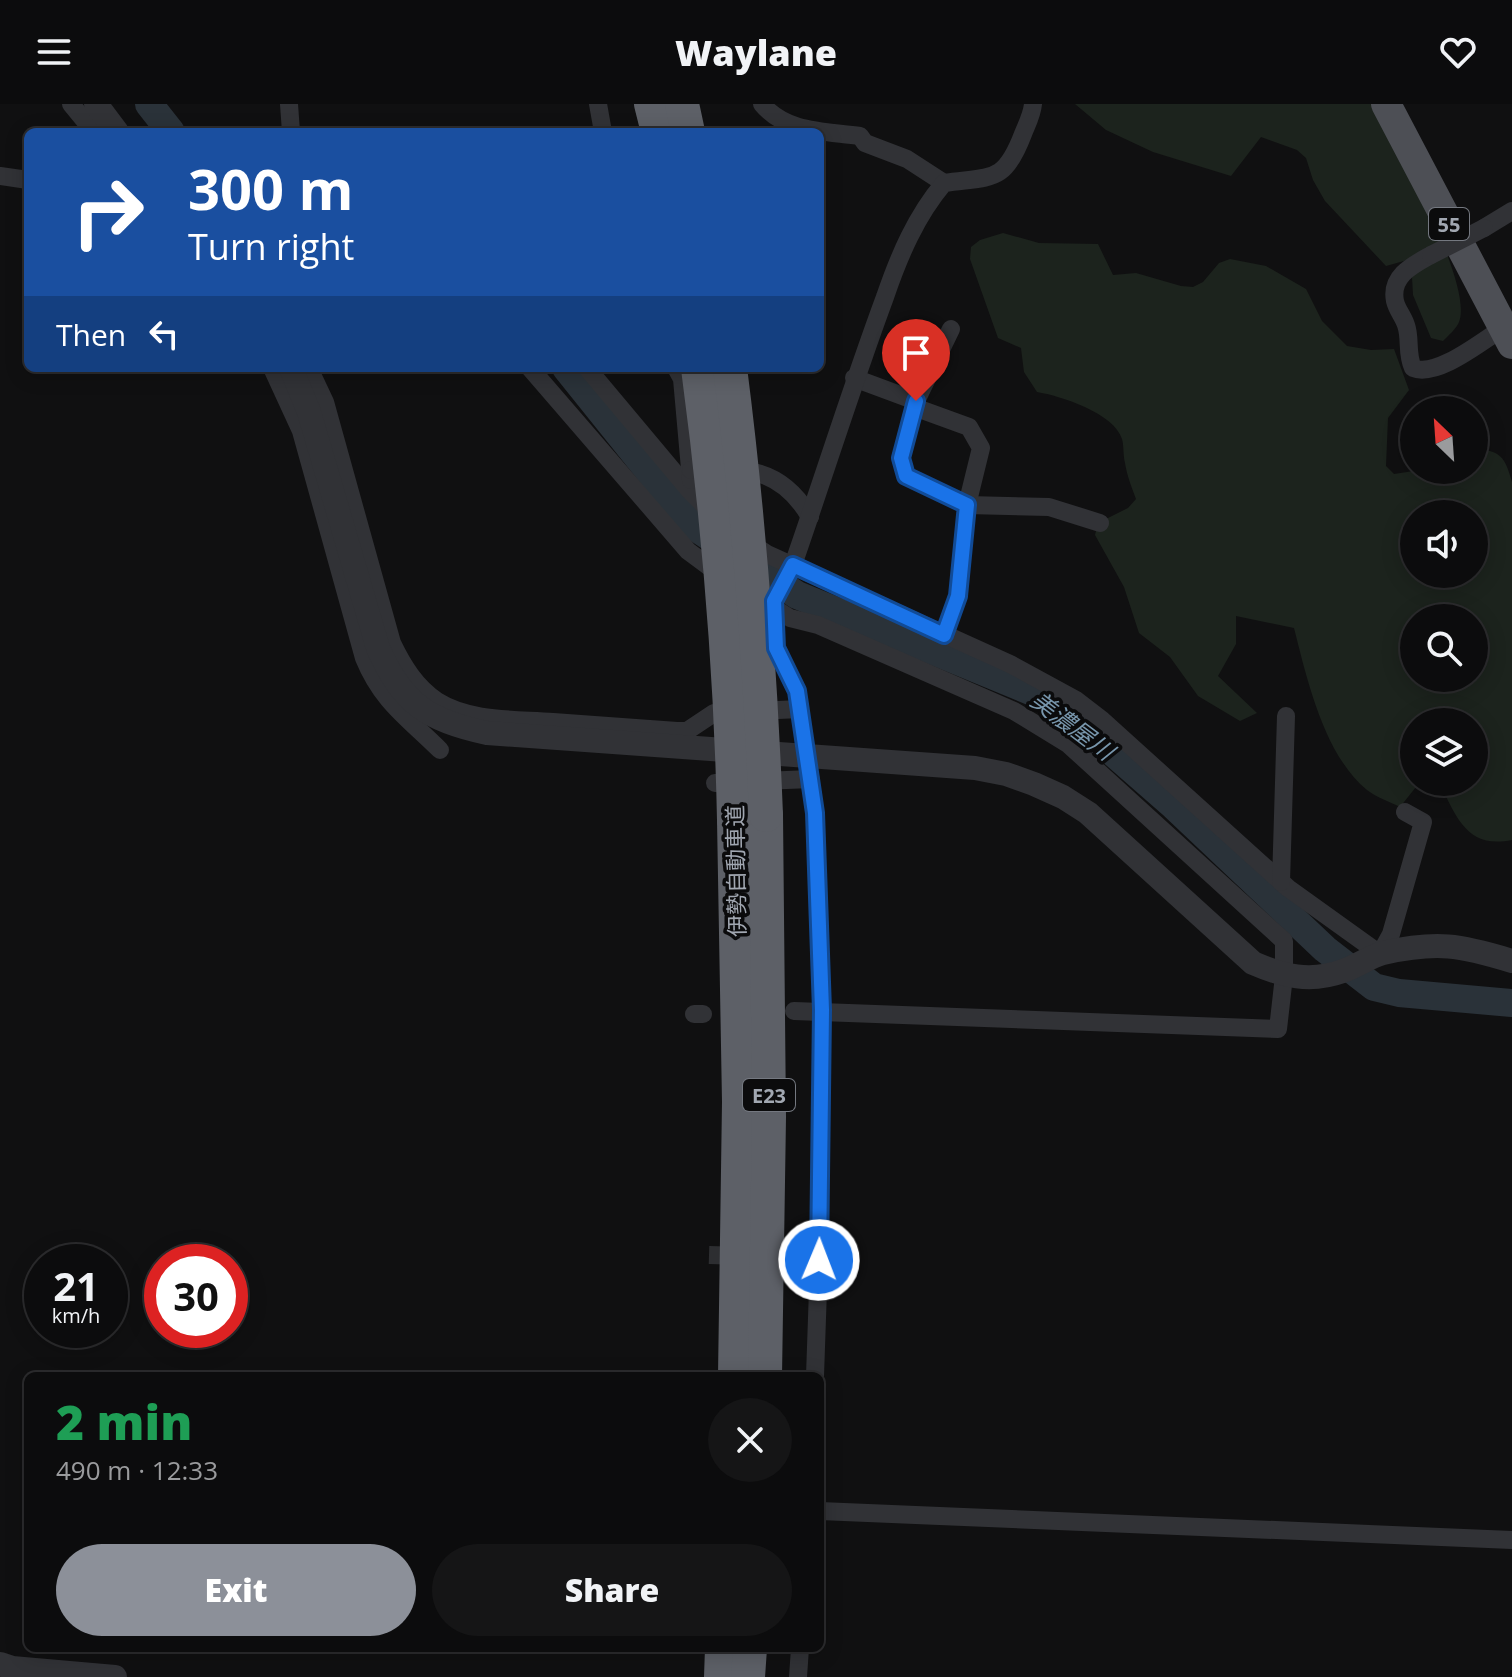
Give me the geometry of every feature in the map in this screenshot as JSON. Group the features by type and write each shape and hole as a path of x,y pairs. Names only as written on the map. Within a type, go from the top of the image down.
{"highway":[{"path":"651,104 657,128"},
{"path":"682,104 687,128"},
{"name":"伊勢自動車道","path":"698,372 722,582 733,735 750,817 769,1117 765,1372"},
{"name":"伊勢自動車道","path":"730,372 742,468 763,733 750,817 739,1102 735,1372"},
{"path":"721,1677 722,1652"},
{"path":"748,1677 750,1652"}],"main road":[{"name":"55","path":"1386,104 1509,331"}],"street":[{"path":"71,104 91,128"},
{"path":"96,104 114,128"},
{"path":"289,104 291,128"},
{"path":"598,104 602,128"},
{"path":"762,104 772,116 799,128"},
{"path":"824,131 860,136 865,143 907,159 944,183 993,176 1006,169 1018,149 1033,104"},
{"path":"0,176 24,179"},
{"path":"815,1372 822,1010 815,813 794,682 776,648 774,605 810,517 854,378 895,265 914,227 944,183"},
{"path":"1509,331 1428,371 1413,368 1408,354 1406,325 1396,305 1396,286 1406,268 1512,211"},
{"path":"951,329 915,404 901,458 906,476 967,505 1049,507 1100,523"},
{"path":"274,372 301,431 364,658 374,683 390,703 440,750"},
{"path":"293,372 309,412 378,648 395,682 432,717 457,727 487,733 809,767 975,768 1006,774 1063,797 1088,813 1253,963 1284,976 1316,978 1343,971 1374,956 1449,944 1512,961"},
{"path":"311,372 325,402 392,643 403,666 418,685 438,702 465,713 496,717 677,731 687,731 714,713 800,709"},
{"path":"533,372 688,551 705,566 774,605 790,618 818,625 1014,711 1068,744 1284,941 1278,1029 794,1011"},
{"path":"590,372 690,491 732,531 790,569 1010,664 1076,700 1281,882 1374,956"},
{"path":"678,372 682,379 691,470 690,491"},
{"path":"854,378 969,427 981,448 967,505 958,596 944,635"},
{"path":"691,470 736,469 769,476 799,498 810,517"},
{"path":"1281,882 1286,716"},
{"path":"715,783 809,767"},
{"path":"1374,956 1391,934 1423,822 1405,812"},
{"path":"790,1258 819,1260"},
{"path":"824,1511 1512,1540"},
{"path":"798,1677 800,1652"},
{"path":"0,1664 12,1668 115,1677"}],"shaded area":[{"path":"1075,104 1373,104 1444,246 1460,303 1458,324 1443,341 1431,338 1413,295 1411,259 1386,266 1325,201 1313,180 1306,158 1297,150 1261,137 1231,176 1153,152 1106,130"},
{"path":"1003,233 1039,243 1098,244 1113,275 1136,273 1193,287 1203,282 1219,263 1230,259 1266,266 1306,289 1322,321 1347,346 1371,350 1394,349 1409,390 1404,396 1400,396 1400,402 1388,418 1386,466 1394,474 1400,473 1400,484 1488,484 1488,450 1500,457 1507,466 1512,482 1512,840 1497,842 1474,835 1459,819 1446,796 1488,796 1488,708 1400,708 1400,796 1409,796 1400,807 1367,790 1339,757 1319,715 1294,628 1236,616 1236,644 1218,676 1257,713 1240,721 1198,696 1170,657 1139,633 1124,587 1095,535 1098,523 1128,508 1136,499 1126,468 1122,439 1109,421 1086,407 1037,392 1024,372 1021,348 998,338 970,259 971,247 980,240"}],"waterway":[{"name":"美濃屋川","path":"149,104 168,128"},
{"name":"美濃屋川","path":"569,372 692,525 797,595 1040,695 1086,729 1174,806 1325,949 1374,987 1399,993 1512,1003"}],"tunnel":[{"path":"709,1255 742,1256"}],"route":[{"path":"819,1260 822,1010 815,813 797,691 776,648 774,601 793,565 944,635 958,596 967,505 906,476 901,458 916,401"}]}
